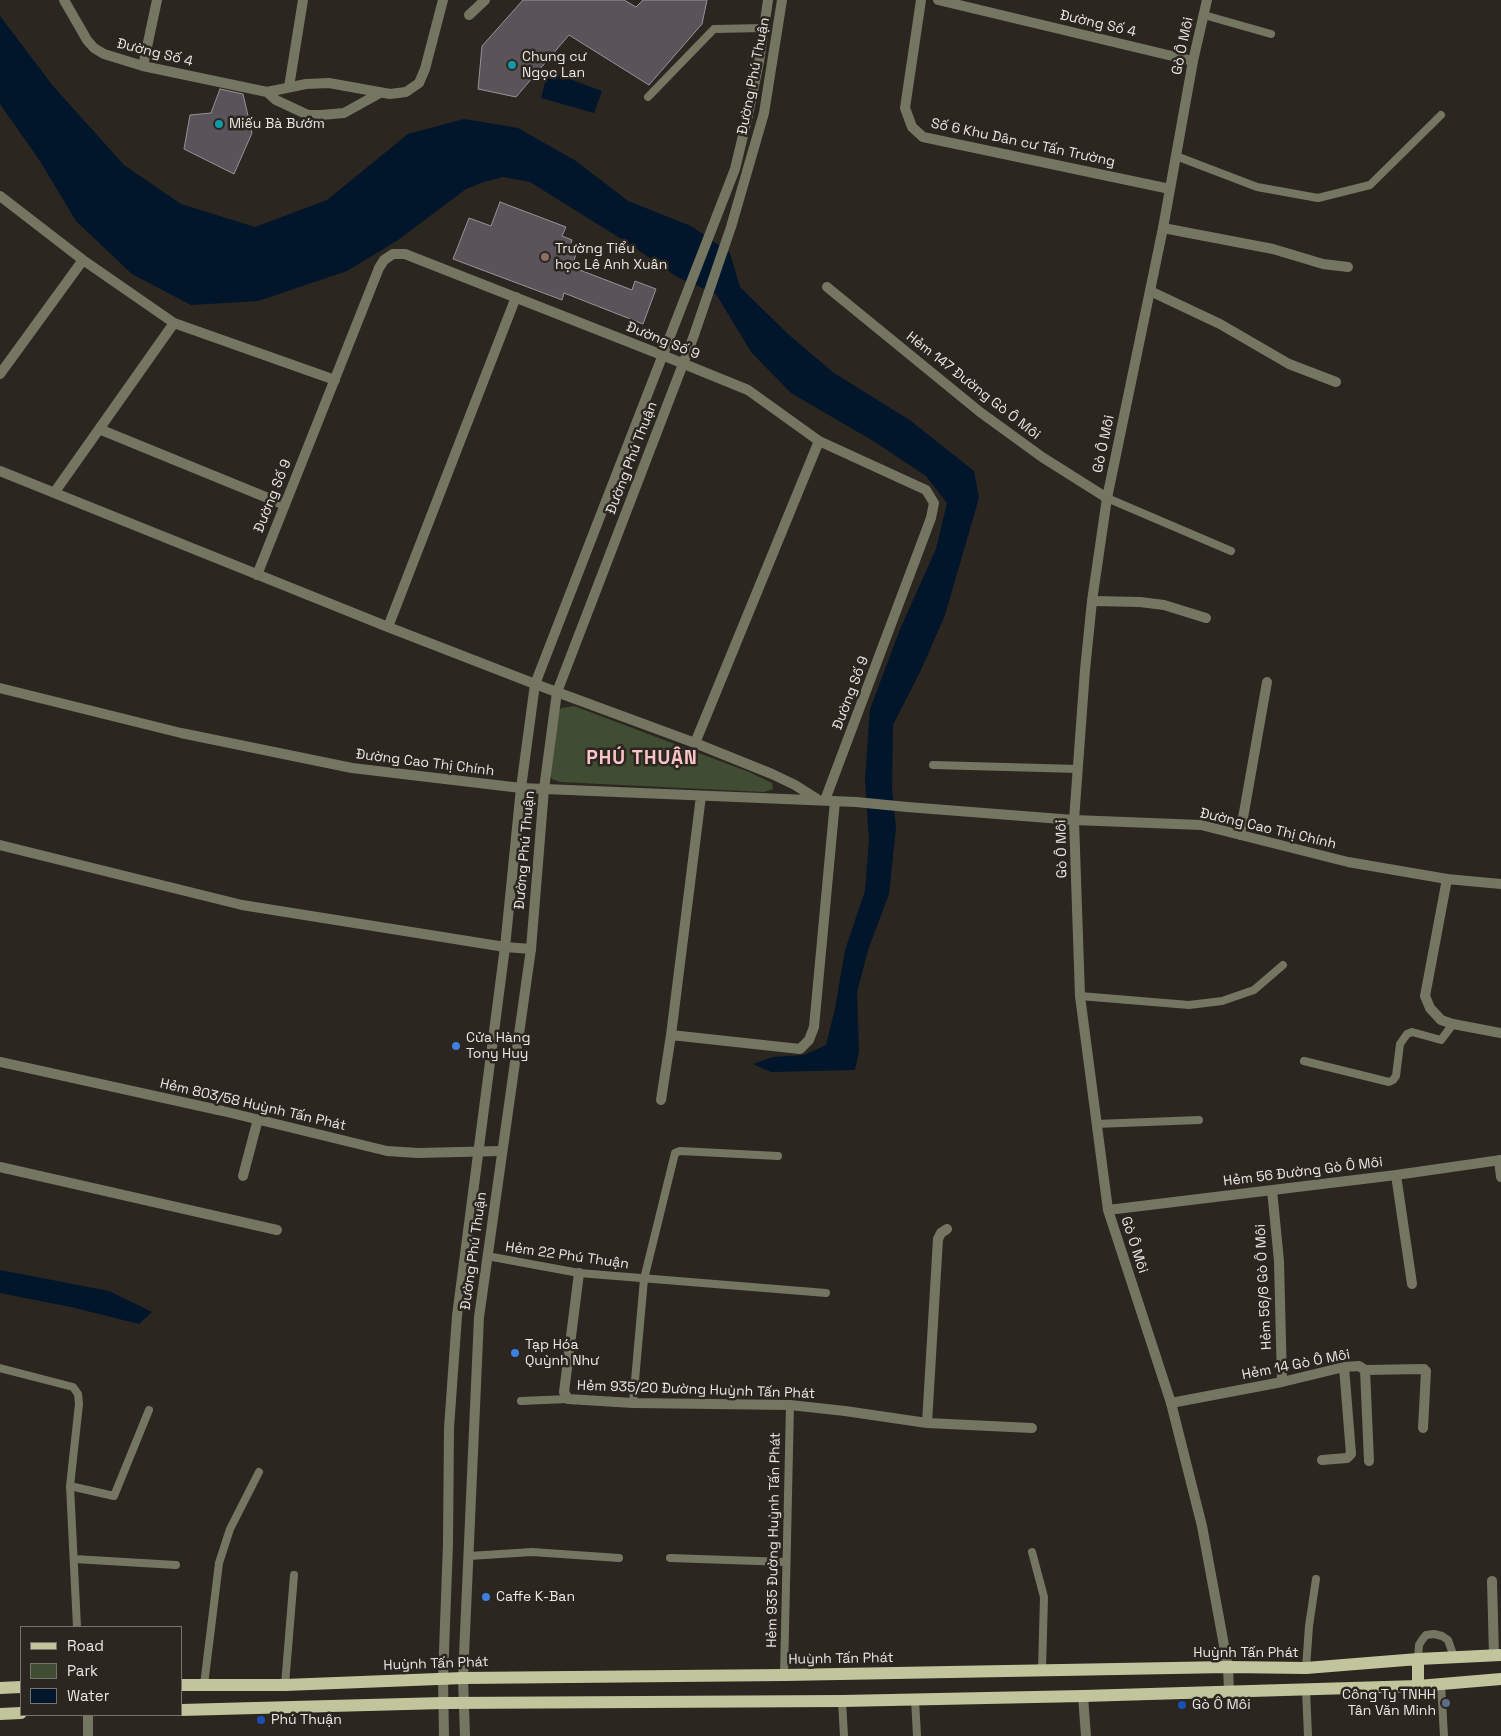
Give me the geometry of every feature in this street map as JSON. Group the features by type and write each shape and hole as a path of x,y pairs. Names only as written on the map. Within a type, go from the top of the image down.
{"main road":[{"name":"Huỳnh Tấn Phát","path":"182,1685 285,1685 443,1678 784,1675 1228,1667 1306,1668 1497,1655"},
{"path":"1418,1659 1418,1686"},
{"path":"182,1710 443,1703 842,1701 1084,1696 1418,1686 1501,1679"},
{"path":"0,1688 20,1687"},
{"path":"0,1714 20,1713"}],"street":[{"name":"Đường Số 4","path":"64,0 94,48 104,54 143,66 267,92 306,84 329,83 390,94 406,92 419,83 425,69 443,0"},
{"path":"143,66 157,0"},
{"path":"289,87 303,0"},
{"path":"469,15 485,0"},
{"path":"764,28 768,0"},
{"name":"Đường Phú Thuận","path":"465,1736 463,1678 479,1317 531,949 544,789 557,692 683,363 731,227 764,113 782,0"},
{"name":"Số 6 Khu Dân cư Tấn Trường","path":"922,0 905,108 912,127 923,137 1170,189"},
{"name":"Đường Số 4","path":"938,0 1193,61"},
{"name":"Gò Ô Môi","path":"1207,0 1193,61 1163,228 1107,498 1092,601 1074,820 1080,996 1108,1210 1171,1403 1202,1526 1228,1667 1229,1691"},
{"name":"Đường Phú Thuận","path":"444,1736 443,1678 448,1544 449,1418 457,1316 505,947 521,788 535,684 680,306 716,221 735,169 748,115 764,28"},
{"name":"Đường Số 4","path":"267,92 276,100 292,109 308,115 344,112 380,93"},
{"path":"0,196 83,260 174,322 335,380"},
{"path":"1163,228 1273,249 1323,264 1348,267"},
{"name":"Đường Số 9","path":"257,575 379,268 384,260 393,254 405,254 748,390 819,441 926,490 934,503 931,518 826,800 814,1027 809,1040 800,1049 670,1035"},
{"path":"0,374 83,260"},
{"name":"Hẻm 147 Đường Gò Ô Môi","path":"827,287 980,412 1042,457 1107,498"},
{"path":"1150,291 1220,324 1303,371 1336,382"},
{"path":"388,627 516,297"},
{"path":"54,493 174,322"},
{"path":"99,429 284,505"},
{"path":"695,743 819,441"},
{"path":"0,471 388,627 695,743 826,800"},
{"path":"1092,601 1140,602 1164,605 1206,618"},
{"path":"1240,835 1267,682"},
{"name":"Đường Cao Thị Chính","path":"0,688 181,733 352,768 521,788 826,800 1074,820 1201,825 1348,862 1447,878 1501,884"},
{"path":"661,1100 701,796"},
{"path":"0,845 242,905 505,947 531,949"},
{"path":"1447,878 1425,996 1430,1008 1441,1020 1501,1033"},
{"name":"Hẻm 803/58 Huỳnh Tấn Phát","path":"0,1062 258,1119 387,1151 418,1153 501,1151"},
{"path":"243,1176 258,1119"},
{"path":"1500,1160 1501,1177"},
{"name":"Hẻm 56 Đường Gò Ô Môi","path":"1108,1210 1396,1175 1500,1160"},
{"path":"0,1167 277,1230"},
{"path":"1396,1175 1412,1284"},
{"name":"Hẻm 56/6 Gò Ô Môi","path":"1272,1190 1279,1261 1282,1382"},
{"path":"927,1424 938,1239 941,1233 946,1230"},
{"path":"568,1399 564,1392 578,1273"},
{"name":"Hẻm 14 Gò Ô Môi","path":"1171,1403 1282,1382 1344,1367 1359,1366 1365,1370 1369,1461"},
{"path":"1322,1460 1347,1458 1351,1454 1344,1367"},
{"path":"1365,1370 1424,1369 1426,1371 1423,1428"},
{"name":"Hẻm 935/20 Đường Huỳnh Tấn Phát","path":"568,1399 790,1405 845,1411 927,1424 1032,1428"},
{"path":"1492,1581 1497,1655"},
{"path":"1084,1696 1086,1736"},
{"path":"88,1716 88,1736"}],"lane":[{"path":"1204,16 1271,34"},
{"path":"648,97 714,29 764,28"},
{"path":"1176,156 1257,187 1318,198 1370,185 1441,115"},
{"path":"1107,498 1231,551"},
{"path":"934,765 1078,769"},
{"path":"1080,996 1189,1005 1222,1002 1254,990 1283,965"},
{"path":"1304,1061 1389,1082 1396,1076 1400,1044 1407,1034 1412,1032 1441,1040 1453,1024"},
{"path":"1096,1124 1199,1120"},
{"path":"633,1402 644,1279 672,1158 675,1153 680,1151 778,1156"},
{"name":"Hẻm 22 Phú Thuận","path":"487,1256 578,1273 826,1293"},
{"path":"0,1368 73,1387 78,1394 79,1404 70,1486 77,1626"},
{"path":"521,1401 568,1399"},
{"name":"Hẻm 935 Đường Huỳnh Tấn Phát","path":"784,1675 790,1405"},
{"path":"70,1486 114,1496 149,1410"},
{"path":"204,1685 219,1563 230,1529 259,1472"},
{"path":"468,1556 532,1552 619,1558"},
{"path":"1032,1552 1044,1597 1042,1670"},
{"path":"670,1558 786,1562"},
{"path":"74,1559 176,1565"},
{"path":"285,1685 294,1575"},
{"path":"1306,1668 1309,1626 1316,1580"},
{"path":"1418,1659 1419,1645 1422,1640 1426,1636 1434,1634 1448,1640 1454,1657"},
{"path":"1441,1684 1444,1736"},
{"path":"1306,1690 1308,1736"},
{"path":"915,1699 917,1736"},
{"path":"842,1701 844,1736"}],"green space":[{"path":"574,706 749,772 772,783 773,789 764,792 560,782 552,779 548,772 556,712 562,708"}],"water":[{"path":"0,16 53,86 124,165 181,204 255,227 327,200 408,134 464,119 518,128 576,161 628,201 691,226 730,253 740,287 789,335 834,373 911,421 974,471 979,498 945,615 921,670 893,725 892,788 896,828 889,894 868,950 857,992 859,1052 855,1070 771,1072 753,1064 773,1057 804,1055 826,1045 835,1009 845,950 865,891 869,840 865,781 870,709 901,627 936,549 947,503 926,476 875,442 791,393 751,352 716,294 677,277 631,245 530,182 503,177 466,189 398,240 347,271 258,301 191,305 132,274 76,221 40,161 0,104"},
{"path":"548,71 602,91 594,113 541,98"},
{"path":"0,1270 109,1291 152,1312 139,1324 71,1307 0,1293"}],"building":[{"name":"Chung cư Ngọc Lan","path":"523,0 624,0 636,7 643,0 707,0 702,24 649,85 569,35 516,97 478,89 482,46"},
{"name":"Miếu Bà Bướm","path":"220,89 243,94 252,133 234,174 184,149 190,115 211,113"},
{"path":"500,202 566,227 562,236 572,240 568,251 576,254 572,267 632,290 635,281 656,289 643,324 564,293 562,300 453,259 469,218 491,226"}],"place":[{"name":"Chung cư Ngọc Lan","path":"512,65"},
{"name":"Miếu Bà Bướm","path":"219,124"},
{"name":"Trường Tiểu học Lê Anh Xuân","path":"545,257"},
{"name":"Cửa Hàng Tony Huy","path":"456,1046"},
{"name":"Tạp Hóa Quỳnh Như","path":"515,1353"},
{"name":"Caffe K-Ban","path":"486,1597"},
{"name":"Công Ty TNHH Tân Văn Minh","path":"1446,1703"},
{"name":"Gò Ô Môi","path":"1182,1705"},
{"name":"Phú Thuận","path":"261,1720"}],"district":[{"name":"PHÚ THUẬN","path":"642,759"}]}
